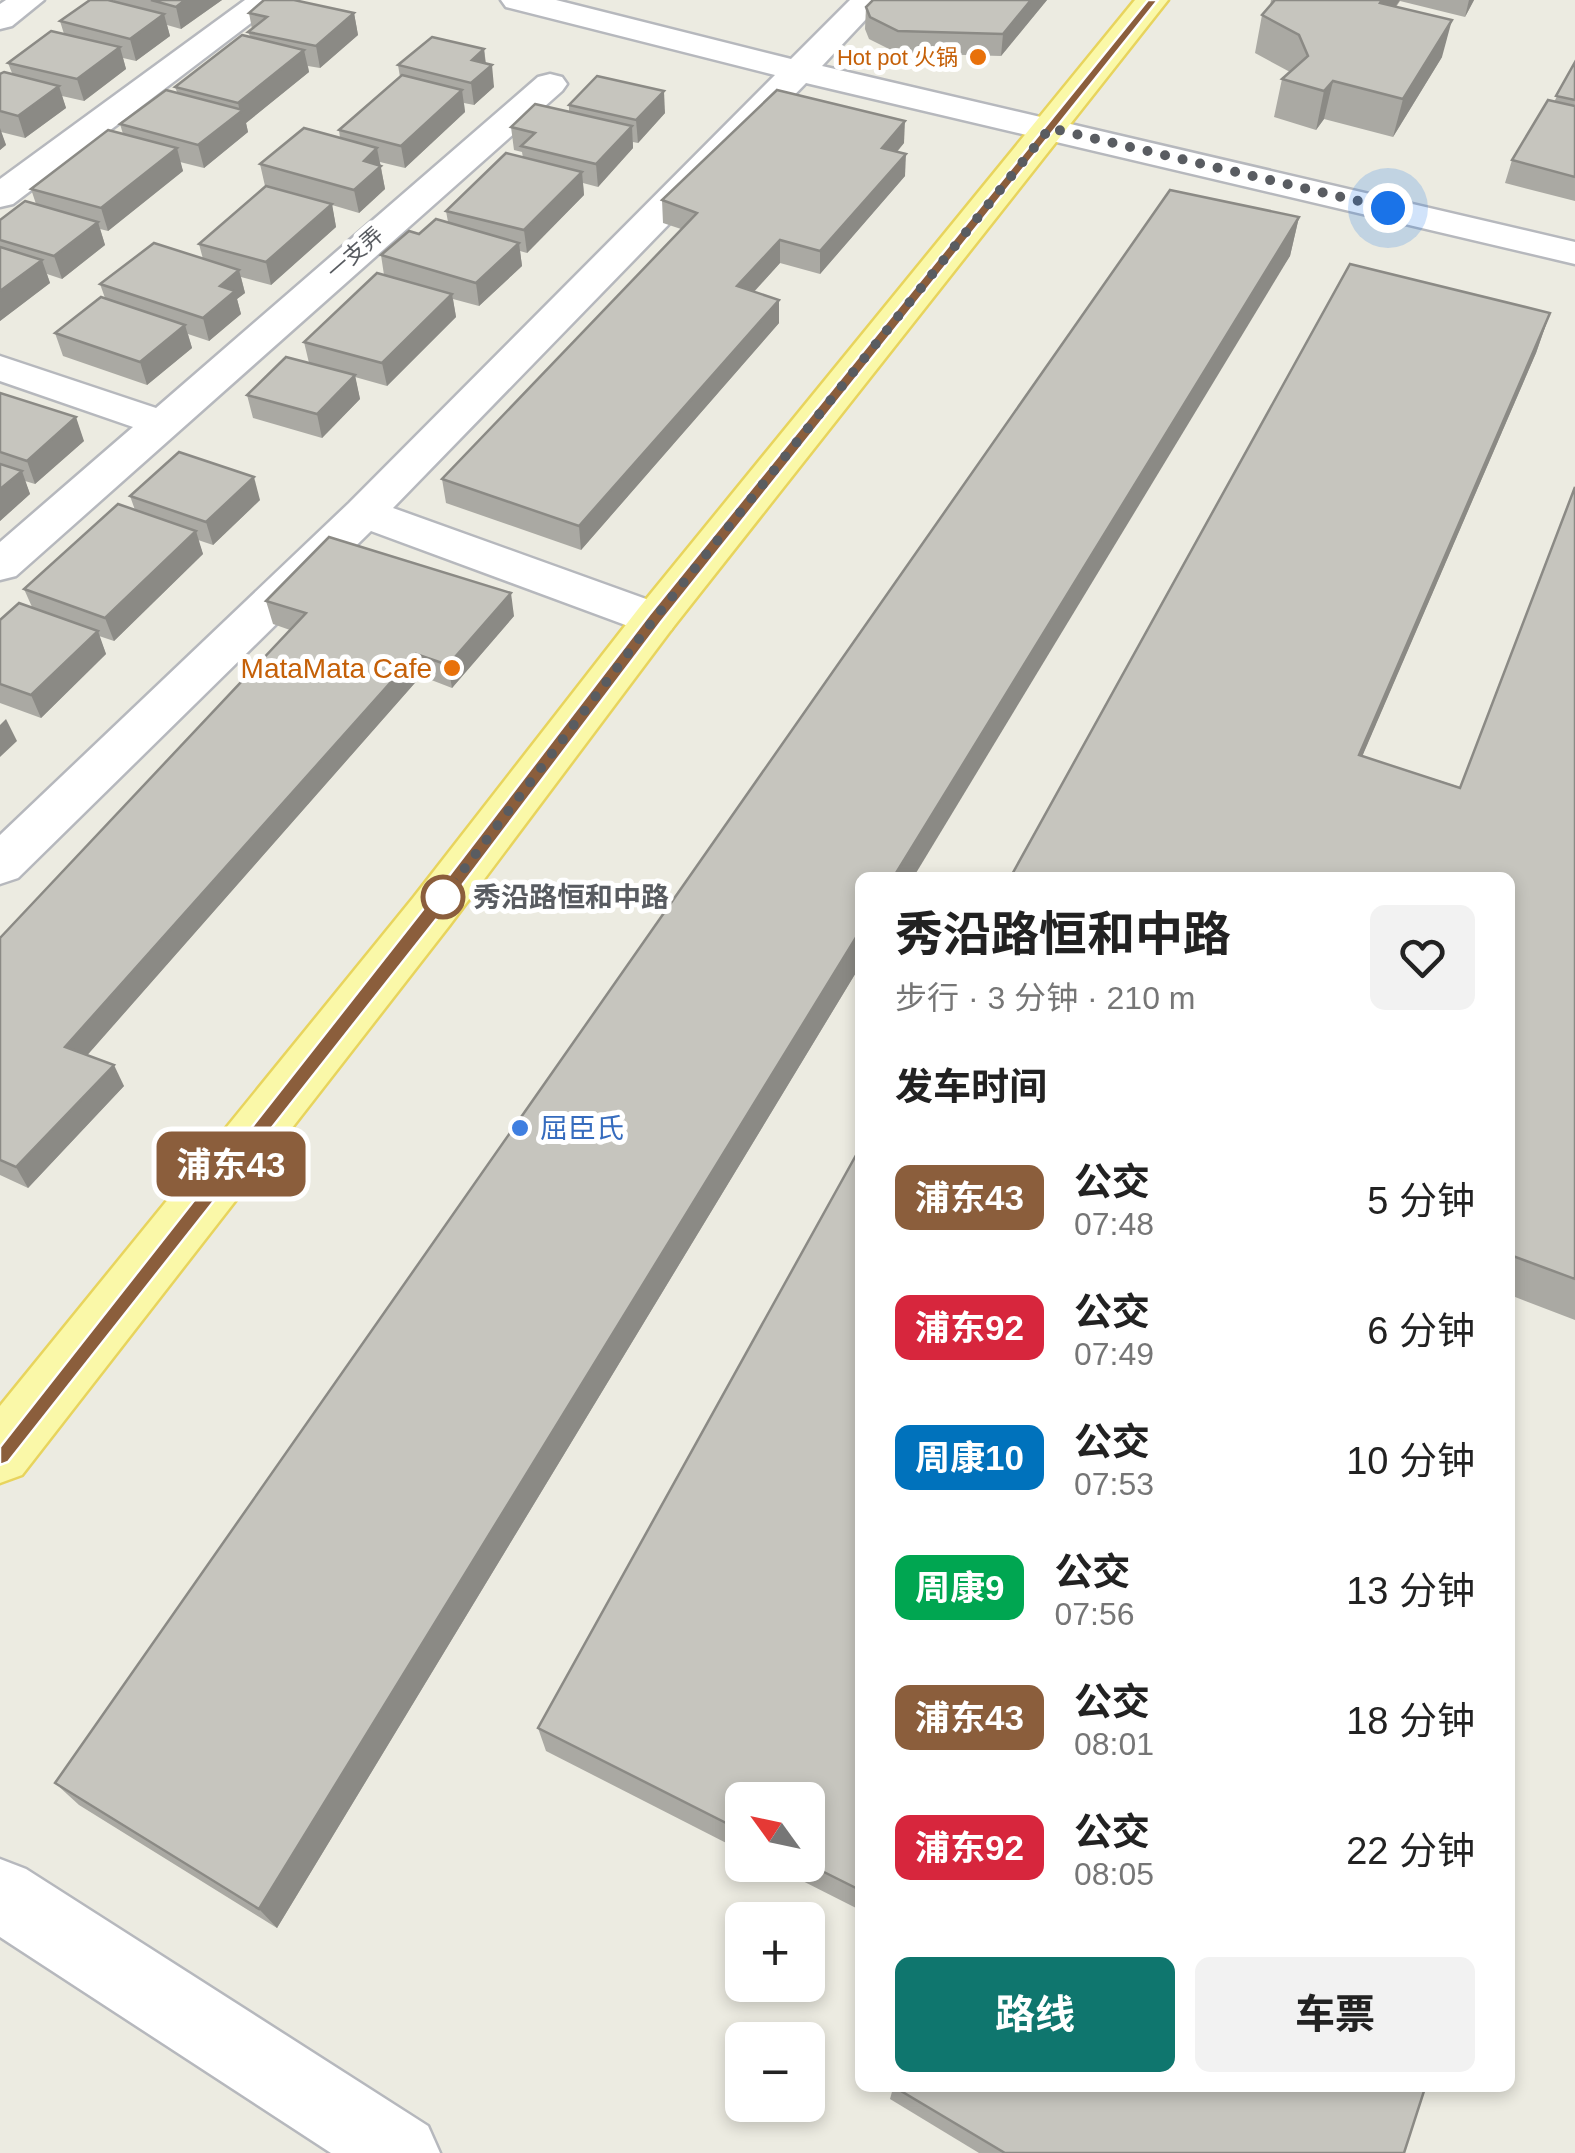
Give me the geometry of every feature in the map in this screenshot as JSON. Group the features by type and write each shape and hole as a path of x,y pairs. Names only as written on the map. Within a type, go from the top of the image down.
{"main road":[{"path":"0,1454 432,912 655,618 1152,0"}],"street":[{"path":"0,19 28,0"},
{"path":"517,0 800,71 1575,252"},
{"path":"0,865 364,513 868,0"},
{"path":"0,196 256,7"},
{"name":"一支弄","path":"0,566 550,84"},
{"path":"0,368 160,423"},
{"path":"364,513 655,618"},
{"path":"0,1895 401,2153"}],"building":[{"path":"90,0 108,0 164,14 130,39 60,21"},
{"path":"151,0 185,0 176,7"},
{"path":"264,0 294,0 354,13 316,46 248,32 267,17 249,13"},
{"path":"873,0 1031,0 1003,34 898,31 870,17 866,7"},
{"path":"1275,0 1382,0 1380,3 1452,20 1403,99 1333,81 1324,91 1282,79 1308,56 1299,35 1262,15"},
{"path":"51,31 120,47 77,79 8,63"},
{"path":"242,35 304,50 238,103 175,87"},
{"path":"432,37 484,49 472,60 492,65 471,83 398,65"},
{"path":"1575,62 1575,100 1556,96"},
{"path":"0,74 59,86 18,116 0,111"},
{"path":"402,75 462,90 401,146 339,130"},
{"path":"597,76 664,91 636,120 569,105"},
{"path":"166,90 243,110 198,145 120,124"},
{"path":"777,90 905,121 882,148 906,154 820,251 780,240 737,286 779,300 579,526 442,479 697,213 662,200"},
{"path":"1548,100 1575,106 1575,177 1512,160"},
{"path":"535,104 632,126 596,164 521,146 535,133 511,127"},
{"path":"304,128 377,148 364,161 381,166 354,190 260,164"},
{"path":"108,130 177,148 101,208 31,189"},
{"path":"506,153 582,172 524,230 446,211"},
{"path":"266,186 332,204 266,262 199,244"},
{"path":"1170,190 1299,217 897,872 855,872 855,939 259,1909 55,1783"},
{"path":"25,201 98,222 54,256 0,240 0,220"},
{"path":"436,219 519,243 476,283 381,255 409,231 419,234"},
{"path":"154,243 239,270 220,286 235,291 203,318 100,284"},
{"path":"0,247 42,260 0,291"},
{"path":"1350,264 1550,313 1359,755 1460,788 1575,487 1575,1279 1515,1257 1515,872 1013,872"},
{"path":"377,273 452,294 382,363 304,342"},
{"path":"101,297 185,325 140,362 55,333"},
{"path":"286,357 355,375 317,414 247,395"},
{"path":"0,393 76,417 27,461 0,452"},
{"path":"179,452 254,477 206,522 130,496"},
{"path":"0,464 22,471 0,489"},
{"path":"118,504 196,531 105,618 24,589"},
{"path":"329,537 511,593 448,665 416,654 65,1047 114,1065 16,1167 0,1160 0,938 306,613 266,601"},
{"path":"19,603 98,631 31,695 0,684 0,620"},
{"path":"855,1157 855,1888 825,1872 825,1782 725,1782 725,1822 538,1728"},
{"path":"903,2092 1424,2092 1404,2153 1005,2153"}],"bus line":[{"name":"浦东43","path":"0,1454 432,912 655,618 1152,0"}],"place":[{"name":"Hot pot 火锅","path":"978,57"},
{"name":"MataMata Cafe","path":"452,668"},
{"name":"秀沿路恒和中路","path":"443,897"},
{"name":"屈臣氏","path":"520,1128"}],"route":[{"path":"443,897 655,618 1050,128 1388,208"}]}
